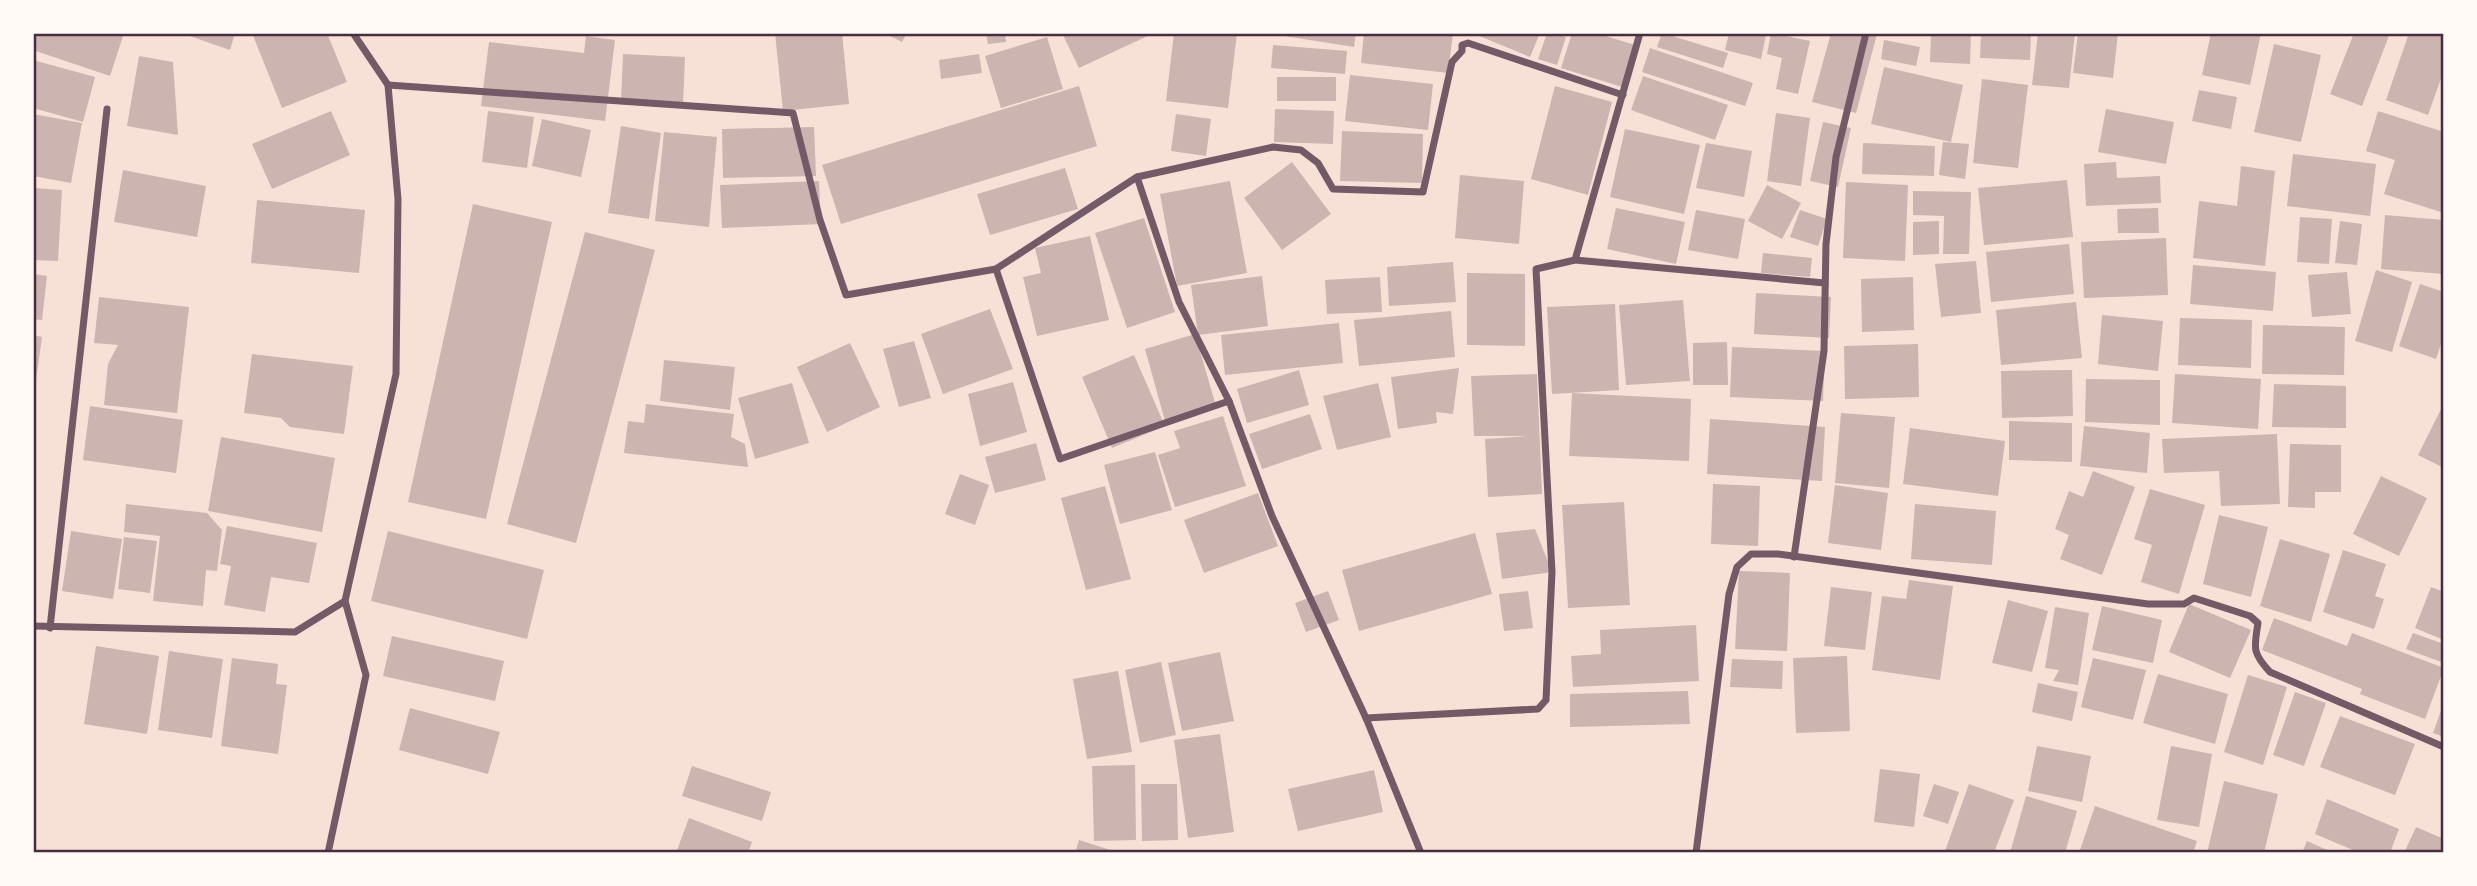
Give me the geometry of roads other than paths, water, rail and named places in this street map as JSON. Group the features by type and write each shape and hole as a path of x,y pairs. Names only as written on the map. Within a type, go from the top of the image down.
{"street":[{"path":"328,853 366,675 345,601 396,374 398,199 388,85 353,33"},
{"path":"1575,260 1640,33"},
{"path":"1794,557 1824,351 1825,283 1836,156 1866,33"},
{"path":"388,85 793,113 820,220 846,295 996,269 1137,177 1273,147 1301,150 1318,163 1333,189 1423,192 1452,62 1462,51 1462,45 1468,43 1623,95"},
{"path":"50,628 107,109"},
{"path":"1137,177 1179,302 1229,401 1272,516 1366,718 1421,853"},
{"path":"1366,718 1538,709 1546,701 1552,572 1536,269 1575,260 1825,283"},
{"path":"996,269 1060,459 1229,401"},
{"path":"1696,853 1726,622 1737,567 1751,554 1794,557 2148,604 2184,604 2194,598 2250,616 2258,623 2254,649 2257,658 2270,671 2444,747"},
{"path":"33,626 295,632 345,601"}]}
